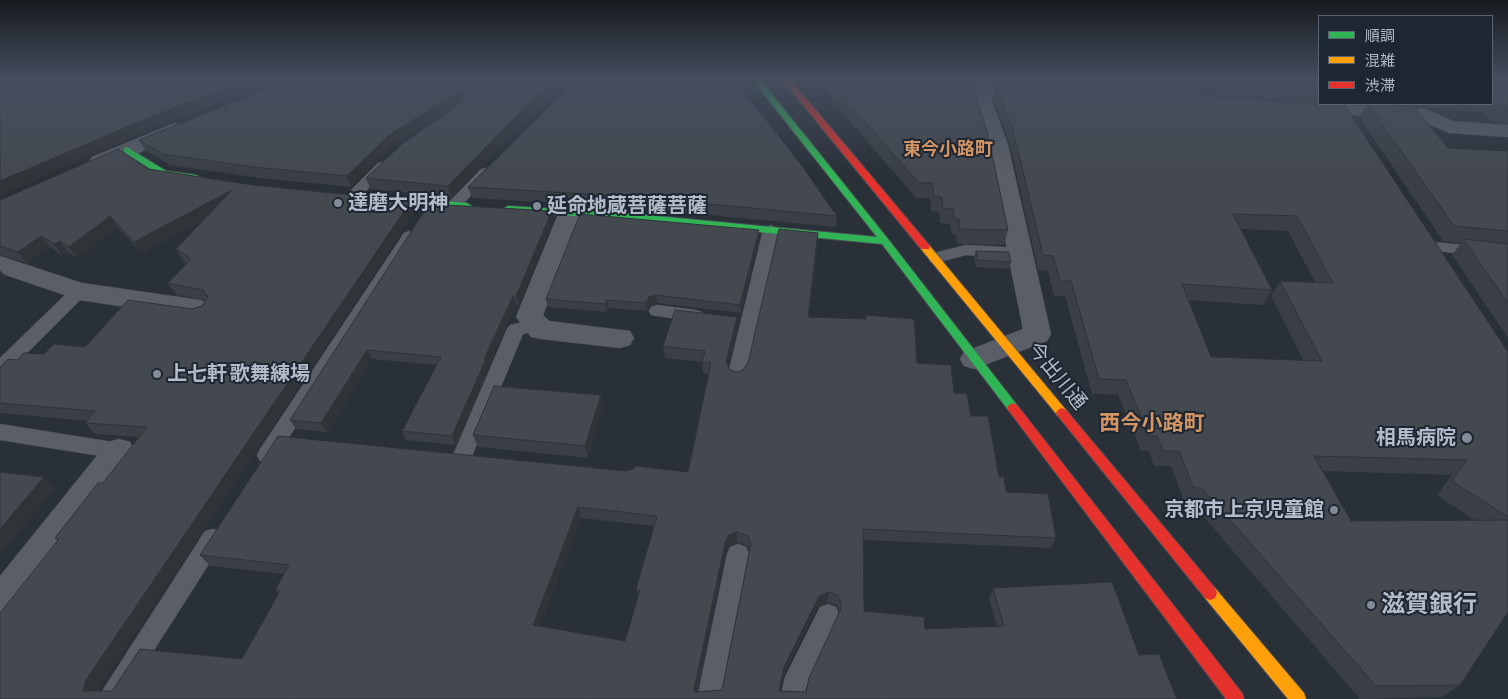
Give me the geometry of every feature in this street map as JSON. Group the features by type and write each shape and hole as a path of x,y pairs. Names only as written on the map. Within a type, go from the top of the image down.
{"main road":[{"path":"781,111 885,242 1236,699"},
{"name":"今出川通","path":"812,111 936,258 1298,699"},
{"path":"127,150 163,173 211,180"},
{"path":"348,196 453,206 571,212 885,242"}],"street":[{"path":"974,360 1037,334 997,146 985,111"},
{"path":"1341,114 1426,115 1448,127 1508,131"},
{"path":"81,170 197,120"},
{"path":"571,212 529,318 541,330 620,338"},
{"path":"1427,239 1449,272"},
{"path":"0,264 79,291 200,309"},
{"path":"0,603 119,451"}],"lane":[{"path":"348,196 393,157"},
{"path":"453,206 498,159"},
{"path":"257,470 288,438 429,204"},
{"path":"738,374 770,230"},
{"path":"1427,239 1508,254"},
{"path":"936,258 966,250 1021,253"},
{"path":"0,369 79,291"},
{"path":"657,311 712,318"},
{"path":"731,320 749,322"},
{"path":"462,455 516,329 535,325"},
{"path":"0,432 119,451"},
{"path":"109,699 225,519"},
{"path":"708,699 738,554"},
{"path":"792,699 794,686 828,615"}],"building":[{"path":"0,111 168,111 136,123 0,181"},
{"path":"212,111 428,111 389,135 347,176 254,167 163,154 139,140"},
{"path":"449,111 522,111 448,186 366,178 402,144"},
{"path":"545,111 759,111 800,163 837,216 624,196 468,187"},
{"path":"855,111 980,111 987,131 1008,230 960,229 959,219 955,219 953,209 943,208 942,197 934,196 932,183 919,183"},
{"path":"1006,111 1348,111 1508,352 1508,517 1452,481 1467,460 1314,456 1351,521 1508,520 1508,612 1460,685 1376,686 1202,488 1194,488 1179,451 1163,451 1157,436 1149,436 1126,380 1099,379 1071,281 1060,281 1053,256 1043,255 1013,130","holes":["1233,214 1297,216 1333,283 1280,281 1322,361 1211,357 1182,284 1272,290"]},
{"path":"1373,111 1417,111 1448,148 1508,151 1508,231 1454,226"},
{"path":"118,149 148,169 253,185 411,201 86,680 83,691 112,691 140,649 242,659 280,591 275,590 289,565 200,555 278,436 625,471 633,469 635,466 688,472 711,363 702,362 705,351 663,346 675,310 737,317 726,362 730,370 737,372 743,370 748,363 779,229 818,233 808,317 866,319 865,315 914,319 917,363 951,365 954,393 967,394 971,416 988,416 999,477 1004,477 1006,492 1048,494 1056,538 863,529 864,611 924,617 925,629 1004,626 993,588 1112,582 1139,655 1159,654 1177,699 0,699 0,613 59,539 55,538 98,483 103,483 147,427 85,423 95,411 0,403 0,367 8,359 17,360 24,353 44,354 54,344 85,347 128,300 192,309 202,306 208,297 203,290 168,283 191,259 176,249 232,190 134,242 110,216 69,247 60,241 54,244 41,236 18,252 0,246 0,200","holes":["578,507 657,516 636,589 640,590 625,641 533,625","737,532 748,536 751,544 722,690 696,692 694,690 725,543 729,535","829,592 838,595 842,606 809,678 806,692 779,691 784,667 819,596"]},
{"path":"429,204 552,211 516,296 513,296 484,359 486,359 452,436 402,431 441,357 367,350 321,423 290,420"},
{"path":"580,214 759,230 740,305 656,295 649,297 646,303 607,300 605,304 546,299"},
{"path":"1463,239 1508,244 1508,303"},
{"path":"976,251 1009,252 1011,262 978,260"},
{"path":"494,386 601,395 585,446 473,435"},
{"path":"0,472 44,477 0,529"}],"traffic: fast":[{"path":"781,111 885,241 1013,408"},
{"path":"127,150 163,173 196,178"},
{"path":"376,199 467,206"},
{"path":"508,209 625,216 885,241"}],"traffic: slow":[{"path":"925,247 1062,413"},
{"path":"1210,593 1298,699"}],"traffic: jam":[{"path":"812,111 925,247"},
{"path":"1013,408 1236,699"},
{"path":"1062,413 1210,593"}],"place":[{"name":"達磨大明神","path":"338,203"},
{"name":"延命地蔵菩薩菩薩","path":"537,206"},
{"name":"上七軒 歌舞練場","path":"157,374"},
{"name":"相馬病院","path":"1467,438"},
{"name":"京都市上京児童館","path":"1334,510"},
{"name":"滋賀銀行","path":"1371,605"}],"district":[{"name":"東今小路町","path":"948,150"},
{"name":"西今小路町","path":"1152,424"}]}
